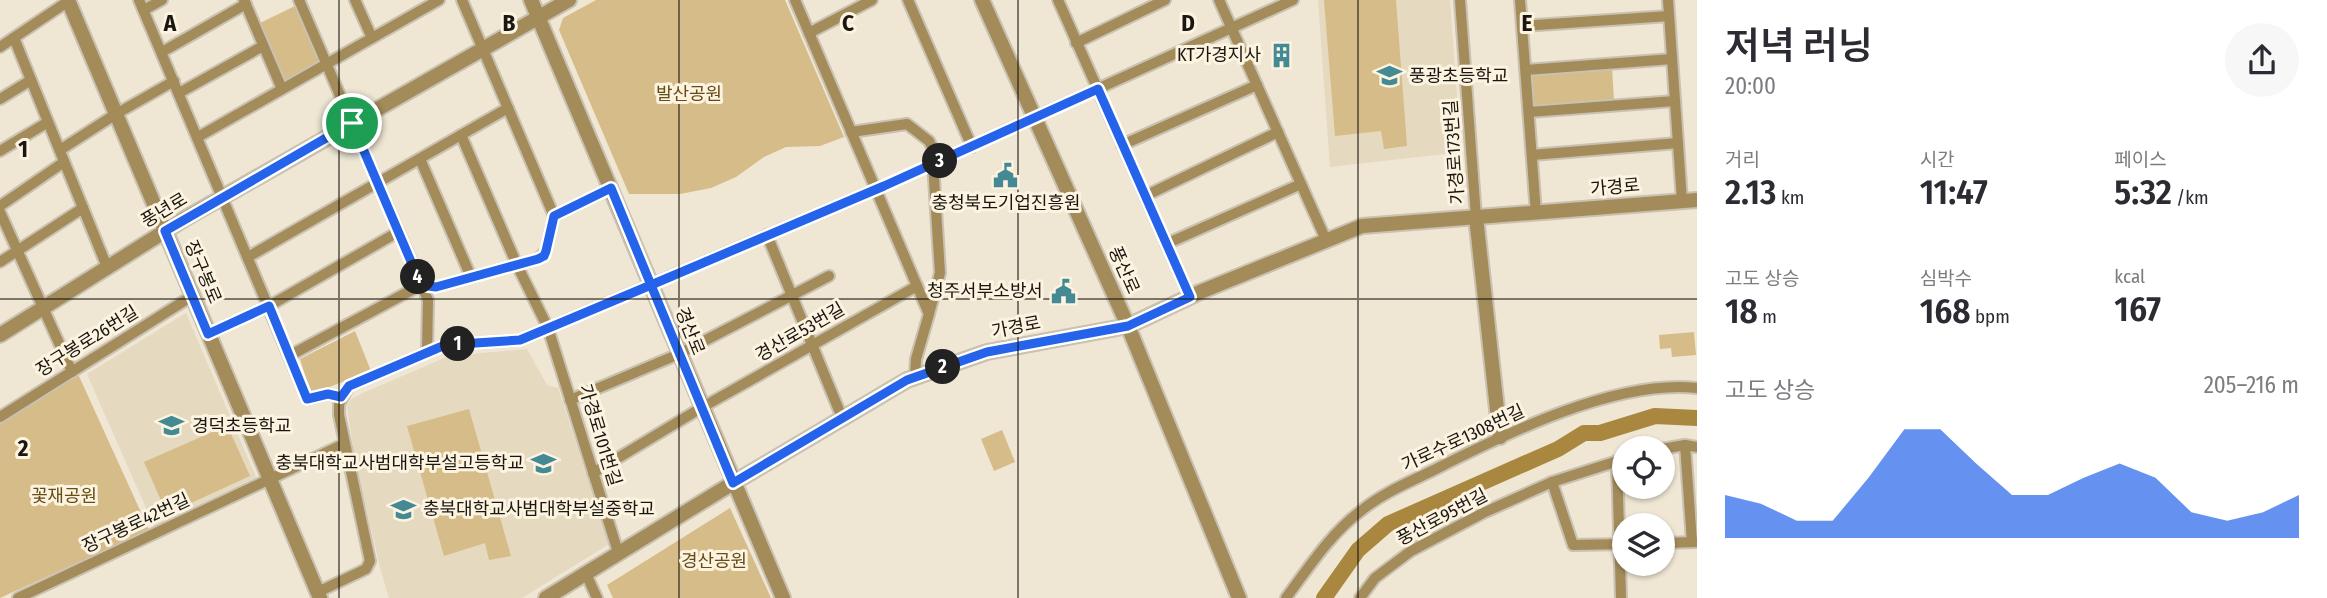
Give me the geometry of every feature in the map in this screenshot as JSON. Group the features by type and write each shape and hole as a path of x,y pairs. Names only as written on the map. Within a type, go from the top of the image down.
{"street":[{"path":"0,47 68,0"},
{"name":"장구봉로","path":"68,0 319,595"},
{"path":"162,0 142,5 307,399 328,394 341,397"},
{"path":"299,0 428,300 427,352"},
{"path":"355,0 372,38"},
{"path":"198,137 439,0"},
{"path":"289,356 421,285 436,287 544,256 554,216 462,0"},
{"name":"경산로","path":"531,0 783,598"},
{"name":"풍년로","path":"0,335 165,231 569,0"},
{"path":"795,0 929,314"},
{"path":"809,33 872,0"},
{"path":"908,0 972,147"},
{"name":"풍산로","path":"982,0 1128,326 1239,598"},
{"path":"1076,43 1165,0"},
{"path":"1219,0 1326,240"},
{"path":"319,595 366,569 370,561 339,415 341,397 349,386 445,345 520,340 972,147 1232,28 1278,3 1293,0"},
{"name":"가경로173번길","path":"1460,0 1476,217"},
{"path":"1520,0 1536,212"},
{"path":"1668,0 1678,144 1690,200"},
{"path":"1060,1 1076,43 1190,297"},
{"path":"162,52 245,2 282,89"},
{"path":"1522,26 1670,16"},
{"path":"14,38 107,267"},
{"path":"180,93 263,46"},
{"path":"1525,70 1672,59"},
{"path":"0,99 31,79"},
{"path":"60,150 174,81"},
{"path":"1122,145 1257,85"},
{"path":"1529,112 1675,101"},
{"path":"248,257 508,108"},
{"path":"0,151 48,122"},
{"path":"851,132 907,124 929,141 932,147 940,273 916,359 915,377"},
{"path":"1145,196 1278,132"},
{"name":"가경로101번길","path":"461,135 517,265 548,328 618,552"},
{"path":"1532,155 1678,144"},
{"path":"420,159 471,277"},
{"path":"0,206 64,162"},
{"path":"1166,244 1301,184"},
{"path":"554,216 611,188"},
{"name":"가경로","path":"546,598 733,483 915,377 987,352 1128,326 1190,297 1362,226 1690,200"},
{"path":"0,261 83,208"},
{"path":"0,212 41,309 72,372"},
{"path":"1476,217 1500,437"},
{"path":"208,334 269,306 398,232"},
{"path":"767,235 843,420"},
{"path":"570,400 679,354 829,276"},
{"name":"경산로53번길","path":"593,473 701,408 917,286"},
{"name":"장구봉로26번길","path":"0,417 192,296"},
{"name":"가로수로1308번길","path":"1286,598 1342,528 1363,509 1391,492 1500,437 1576,408 1645,390 1697,387"},
{"name":"장구봉로42번길","path":"18,598 344,444"},
{"path":"1675,543 1695,542 1685,445"},
{"path":"1675,447 1697,447"},
{"name":"풍산로95번길","path":"1360,598 1375,578 1411,551 1483,513 1552,482 1612,463"},
{"path":"1552,482 1573,545 1612,544"},
{"path":"586,574 597,598"},
{"path":"1621,576 1621,598"}],"shaded area":[{"name":"풍광초등학교","path":"1318,0 1450,0 1461,152 1330,167"},
{"name":"경덕초등학교","path":"186,313 256,477 154,526 87,374"},
{"path":"527,349 547,385 558,388 609,544 522,598 389,598 355,461 347,406 351,399 363,393 449,356"}],"green space":[{"name":"발산공원","path":"596,0 785,0 844,137 820,146 786,147 764,157 736,177 711,188 680,194 629,194 559,30 563,18"},
{"path":"1324,0 1396,0 1407,146 1384,149 1381,131 1335,136"},
{"path":"297,5 321,63 285,83 260,23"},
{"path":"1612,67 1614,102 1536,108 1532,105 1529,76 1533,72"},
{"path":"355,331 371,371 311,394 300,359"},
{"path":"1694,332 1696,355 1672,357 1671,348 1660,349 1659,335"},
{"name":"꽃재공원","path":"78,374 149,530 0,598 0,424"},
{"path":"469,409 511,556 489,560 485,543 444,556 407,426"},
{"path":"228,427 250,476 167,514 144,462"},
{"path":"1002,430 1015,462 994,471 981,439"},
{"name":"경산공원","path":"730,508 771,598 613,598 607,585"}],"waterway":[{"path":"1324,598 1358,550 1388,524 1558,449 1584,433 1600,433 1655,416 1697,418"}],"place":[{"name":"KT가경지사","path":"1281,55"},
{"name":"풍광초등학교","path":"1389,76"},
{"name":"충청북도기업진흥원","path":"1006,176"},
{"name":"청주서부소방서","path":"1063,291"},
{"name":"경덕초등학교","path":"172,426"},
{"name":"충북대학교사범대학부설고등학교","path":"544,463"},
{"name":"충북대학교사범대학부설중학교","path":"403,509"}],"route":[{"path":"352,123 165,231 208,334 269,306 307,399 328,394 341,397 349,386 445,345 520,340 651,285 733,483 907,380 987,352 1128,326 1190,297 1098,89 884,186 651,285 611,188 554,216 544,256 436,287 421,285 352,123"}]}
